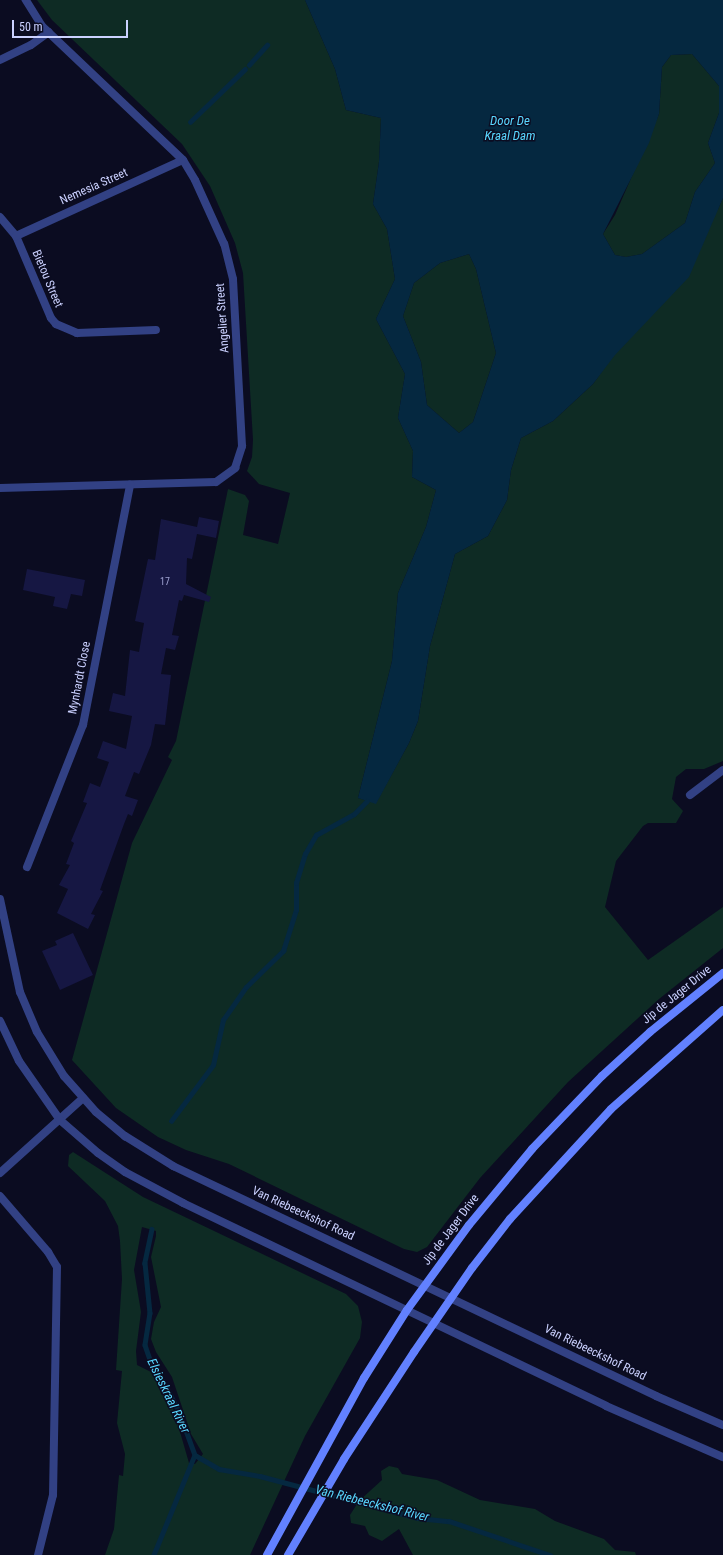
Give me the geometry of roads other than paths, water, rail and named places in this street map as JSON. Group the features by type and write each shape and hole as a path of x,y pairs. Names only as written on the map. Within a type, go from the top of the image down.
{"main road":[{"name":"Jip de Jager Drive","path":"267,1555 279,1530 321,1454 407,1310 493,1194 575,1104 650,1032 723,973"},
{"path":"288,1555 344,1459 451,1297 515,1213 594,1126 670,1055 723,1010"}],"street":[{"name":"Angelier Street","path":"0,488 216,482 235,468 242,454 233,279 229,262 198,187 183,160 35,18 26,0"},
{"path":"0,60 32,45 49,32"},
{"name":"Nemesia Street","path":"16,236 183,160"},
{"name":"Bietou Street","path":"0,217 16,236 51,318 60,327 77,333 156,330"},
{"name":"Mynhardt Close","path":"27,867 83,725 130,485"},
{"path":"690,795 723,770"},
{"name":"Van Riebeeckshof Road","path":"0,899 15,972 27,1011 55,1064 83,1098 113,1127 156,1157 425,1284 656,1396 723,1425"},
{"path":"0,1021 19,1061 60,1120 98,1153 136,1179 643,1423 723,1457"},
{"path":"0,1173 83,1098"},
{"path":"0,1196 52,1257 57,1267 53,1495 38,1555"}],"water":[{"name":"Door De Kraal Dam","path":"305,0 723,0 723,198 689,277 615,355 593,384 553,421 521,438 511,470 507,500 488,536 455,554 430,646 418,721 409,743 376,804 358,798 392,661 398,593 426,527 436,490 412,477 413,451 398,418 405,374 376,319 395,279 387,229 373,204 379,162 381,118 346,110 335,69","holes":["692,54 719,86 719,113 708,143 715,163 695,192 685,223 642,254 626,257 615,255 603,234 649,143 659,114 662,67 671,55","469,254 476,269 496,353 473,422 459,433 427,405 421,362 403,316 414,283 440,263"]}],"waterway":[{"path":"249,65 267,45"},
{"path":"190,122 245,69"},
{"name":"Elsieskraal River","path":"171,1121 213,1065 223,1020 246,987 283,951 296,910 296,883 305,854 316,835 354,814 367,801"},
{"name":"Elsieskraal River","path":"152,1229 145,1263 150,1313 145,1345 152,1365 166,1386 180,1414 195,1455 154,1555"},
{"name":"Van Riebeeckshof River","path":"195,1455 219,1469 260,1476 418,1518 449,1521 550,1555"}]}
